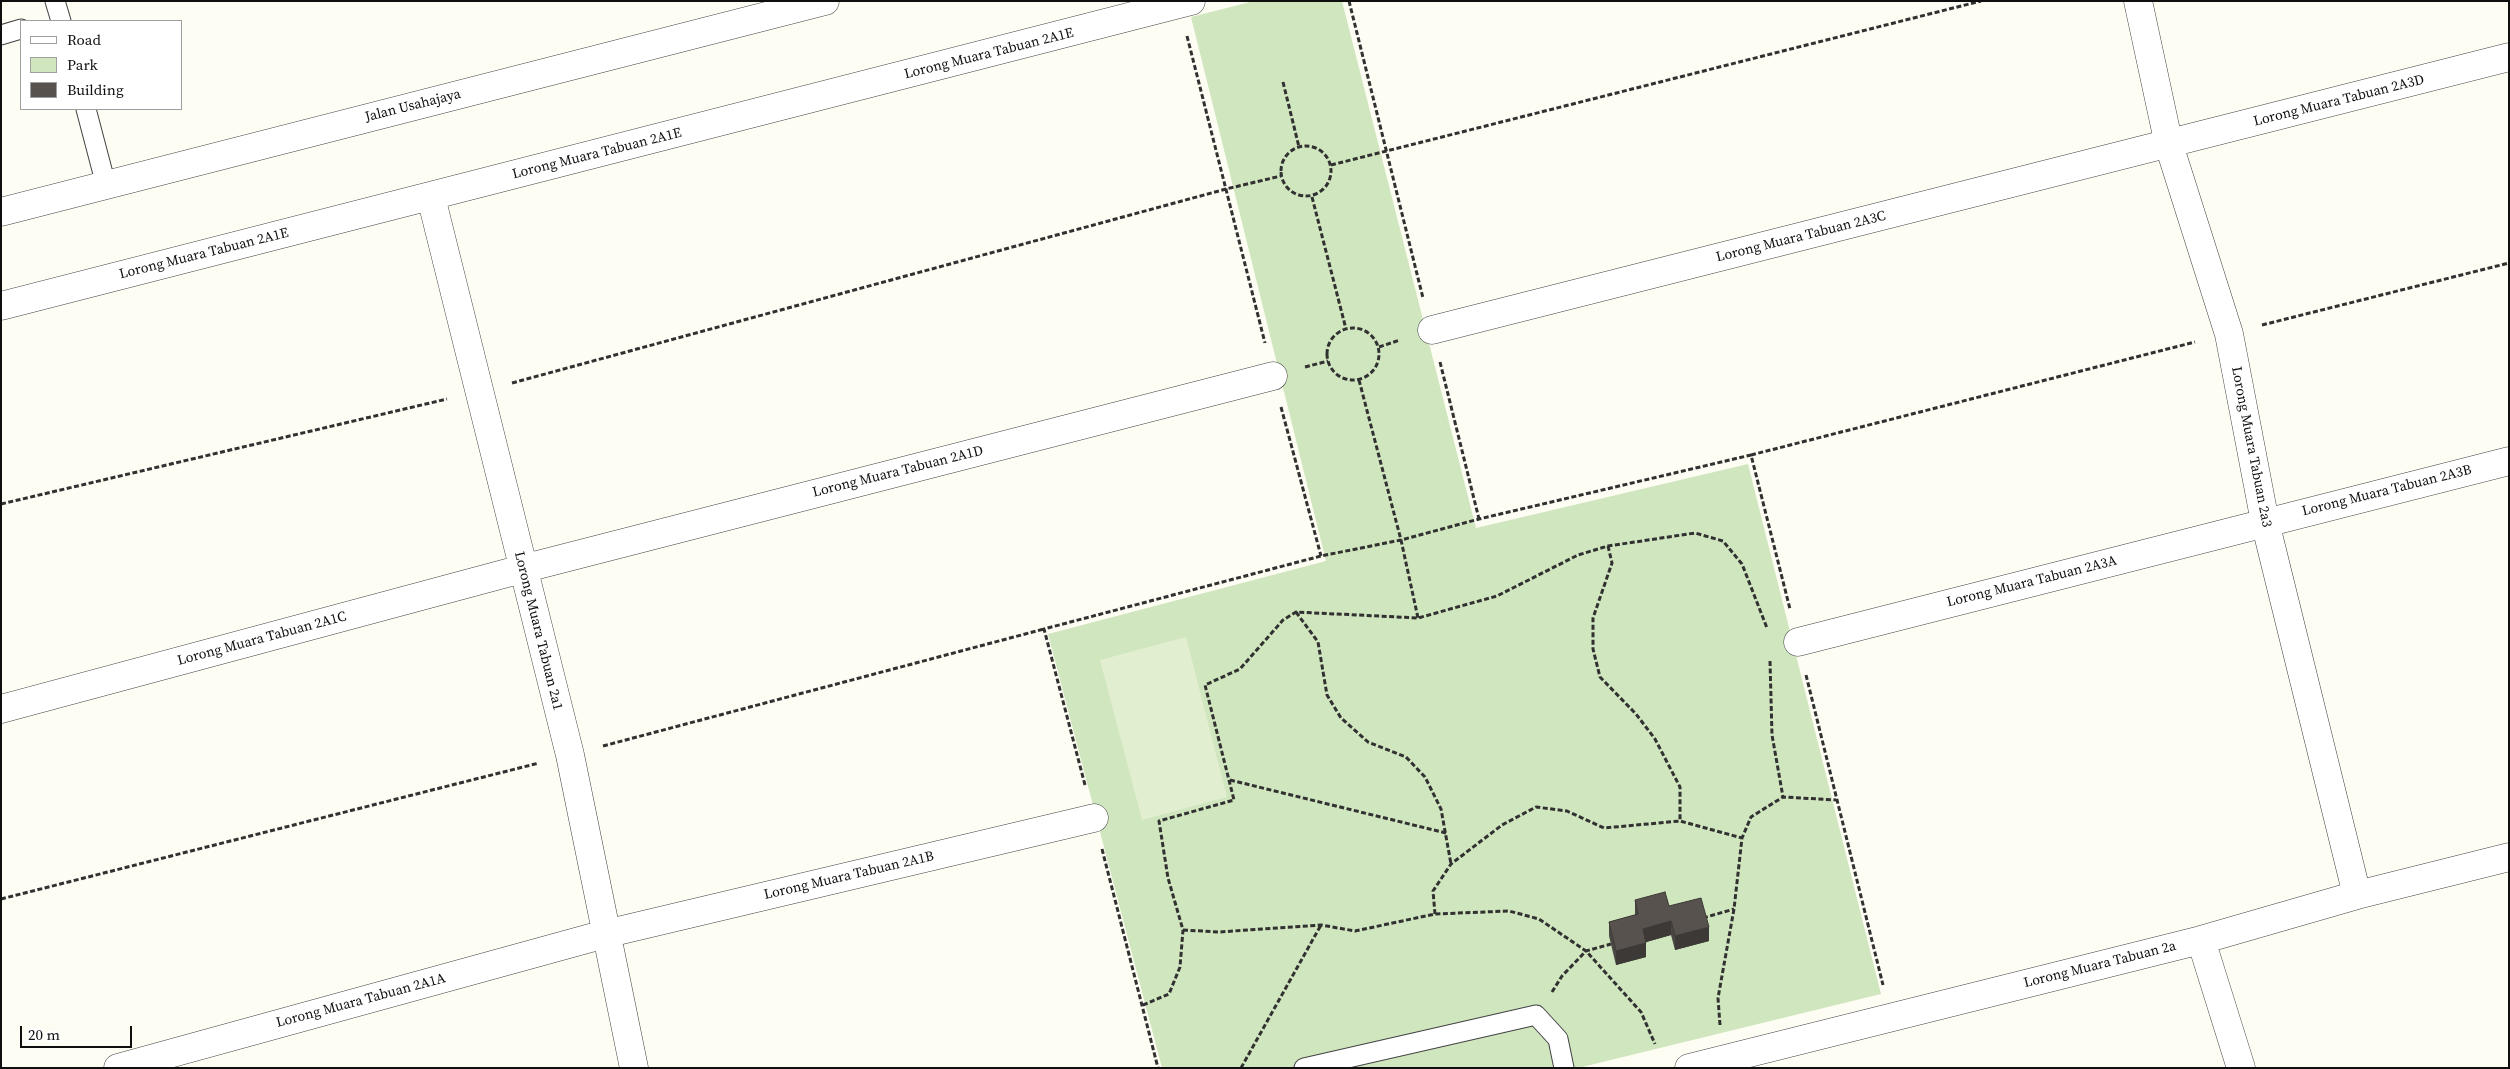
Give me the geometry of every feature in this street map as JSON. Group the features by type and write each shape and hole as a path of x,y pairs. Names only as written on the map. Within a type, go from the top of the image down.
{"street":[{"name":"Jalan Usahajaya","path":"1,212 825,1"},
{"name":"Lorong Muara Tabuan 2a3","path":"2138,1 2169,145 2229,334 2265,522 2357,895"},
{"name":"Lorong Muara Tabuan 2A1E","path":"1,306 1185,3"},
{"name":"Lorong Muara Tabuan 2A3D","path":"2169,145 2509,57"},
{"name":"Lorong Muara Tabuan 2A3C","path":"1432,330 2169,145"},
{"name":"Lorong Muara Tabuan 2a1","path":"431,197 522,569 570,755 605,934 634,1068"},
{"name":"Lorong Muara Tabuan 2A1D","path":"522,569 1273,376"},
{"name":"Lorong Muara Tabuan 2A3B","path":"2265,522 2509,461"},
{"name":"Lorong Muara Tabuan 2A3A","path":"1798,642 2265,522"},
{"name":"Lorong Muara Tabuan 2A1C","path":"1,709 522,569"},
{"name":"Lorong Muara Tabuan 2A1B","path":"605,934 1094,818"},
{"name":"Lorong Muara Tabuan 2a","path":"1690,1068 2200,940 2357,895 2509,857"},
{"name":"Lorong Muara Tabuan 2A1A","path":"118,1068 605,934"},
{"path":"2200,940 2241,1068"}],"lane":[{"path":"1,35 20,29"},
{"path":"86,110 106,185"},
{"path":"1304,1068 1536,1015 1558,1039 1564,1068"}],"path":[{"path":"1349,1 1479,519"},
{"path":"1331,165 1981,1"},
{"path":"1185,3 1226,189 1321,556"},
{"path":"1283,82 1299,147"},
{"path":"1310,146 1319,149 1327,156 1331,165 1332,175 1328,184 1321,192 1312,197 1301,197 1292,193 1285,186 1281,176 1282,163 1289,153 1299,147 1310,146"},
{"path":"1,504 479,392 1226,189 1281,176"},
{"path":"1312,197 1346,329"},
{"path":"1,899 570,755 1321,556 1402,540 1479,519 1751,455 2509,263"},
{"path":"1346,329 1359,329 1365,332 1372,336 1379,347 1378,361 1370,373 1358,380 1340,377 1332,370 1328,361 1327,351 1330,341 1336,334 1346,329"},
{"path":"1358,380 1402,540 1418,618"},
{"path":"1751,455 1836,800 1892,1017"},
{"path":"1143,1005 1169,994 1180,967 1183,930 1168,878 1159,821 1234,800 1204,685 1240,669 1283,620 1296,612 1418,618 1497,596 1578,555 1608,546 1695,532 1723,541 1742,564 1768,635"},
{"path":"1608,546 1612,563 1593,618 1593,649 1600,677 1636,714 1655,739 1680,787 1680,821"},
{"path":"1296,612 1318,642 1327,695 1341,718 1368,742 1406,757 1425,777 1441,809 1452,864"},
{"path":"1044,629 1158,1068"},
{"path":"1770,659 1772,736 1783,797"},
{"path":"1230,780 1446,833"},
{"path":"1721,1031 1718,998 1734,910 1742,838 1751,817 1783,797 1836,800"},
{"path":"1435,914 1433,891 1452,864 1502,825 1536,807 1567,811 1604,828 1680,821 1742,838"},
{"path":"1702,918 1734,910"},
{"path":"1183,930 1219,932 1321,925 1354,931 1435,914 1510,911 1539,919 1586,951 1641,1012 1655,1044"},
{"path":"1241,1068 1321,925"},
{"path":"1536,1015 1562,976 1586,951 1611,944"}],"green space":[{"path":"1254,1 1342,1 1476,528 1748,464 1881,994 1578,1068 1162,1068 1048,634 1326,561 1191,17"},
{"path":"1186,637 1227,797 1142,820 1100,660"}],"building":[{"path":"1665,892 1669,906 1701,898 1709,927 1675,936 1671,921 1643,929 1646,943 1616,951 1609,922 1638,914 1635,900"}]}
